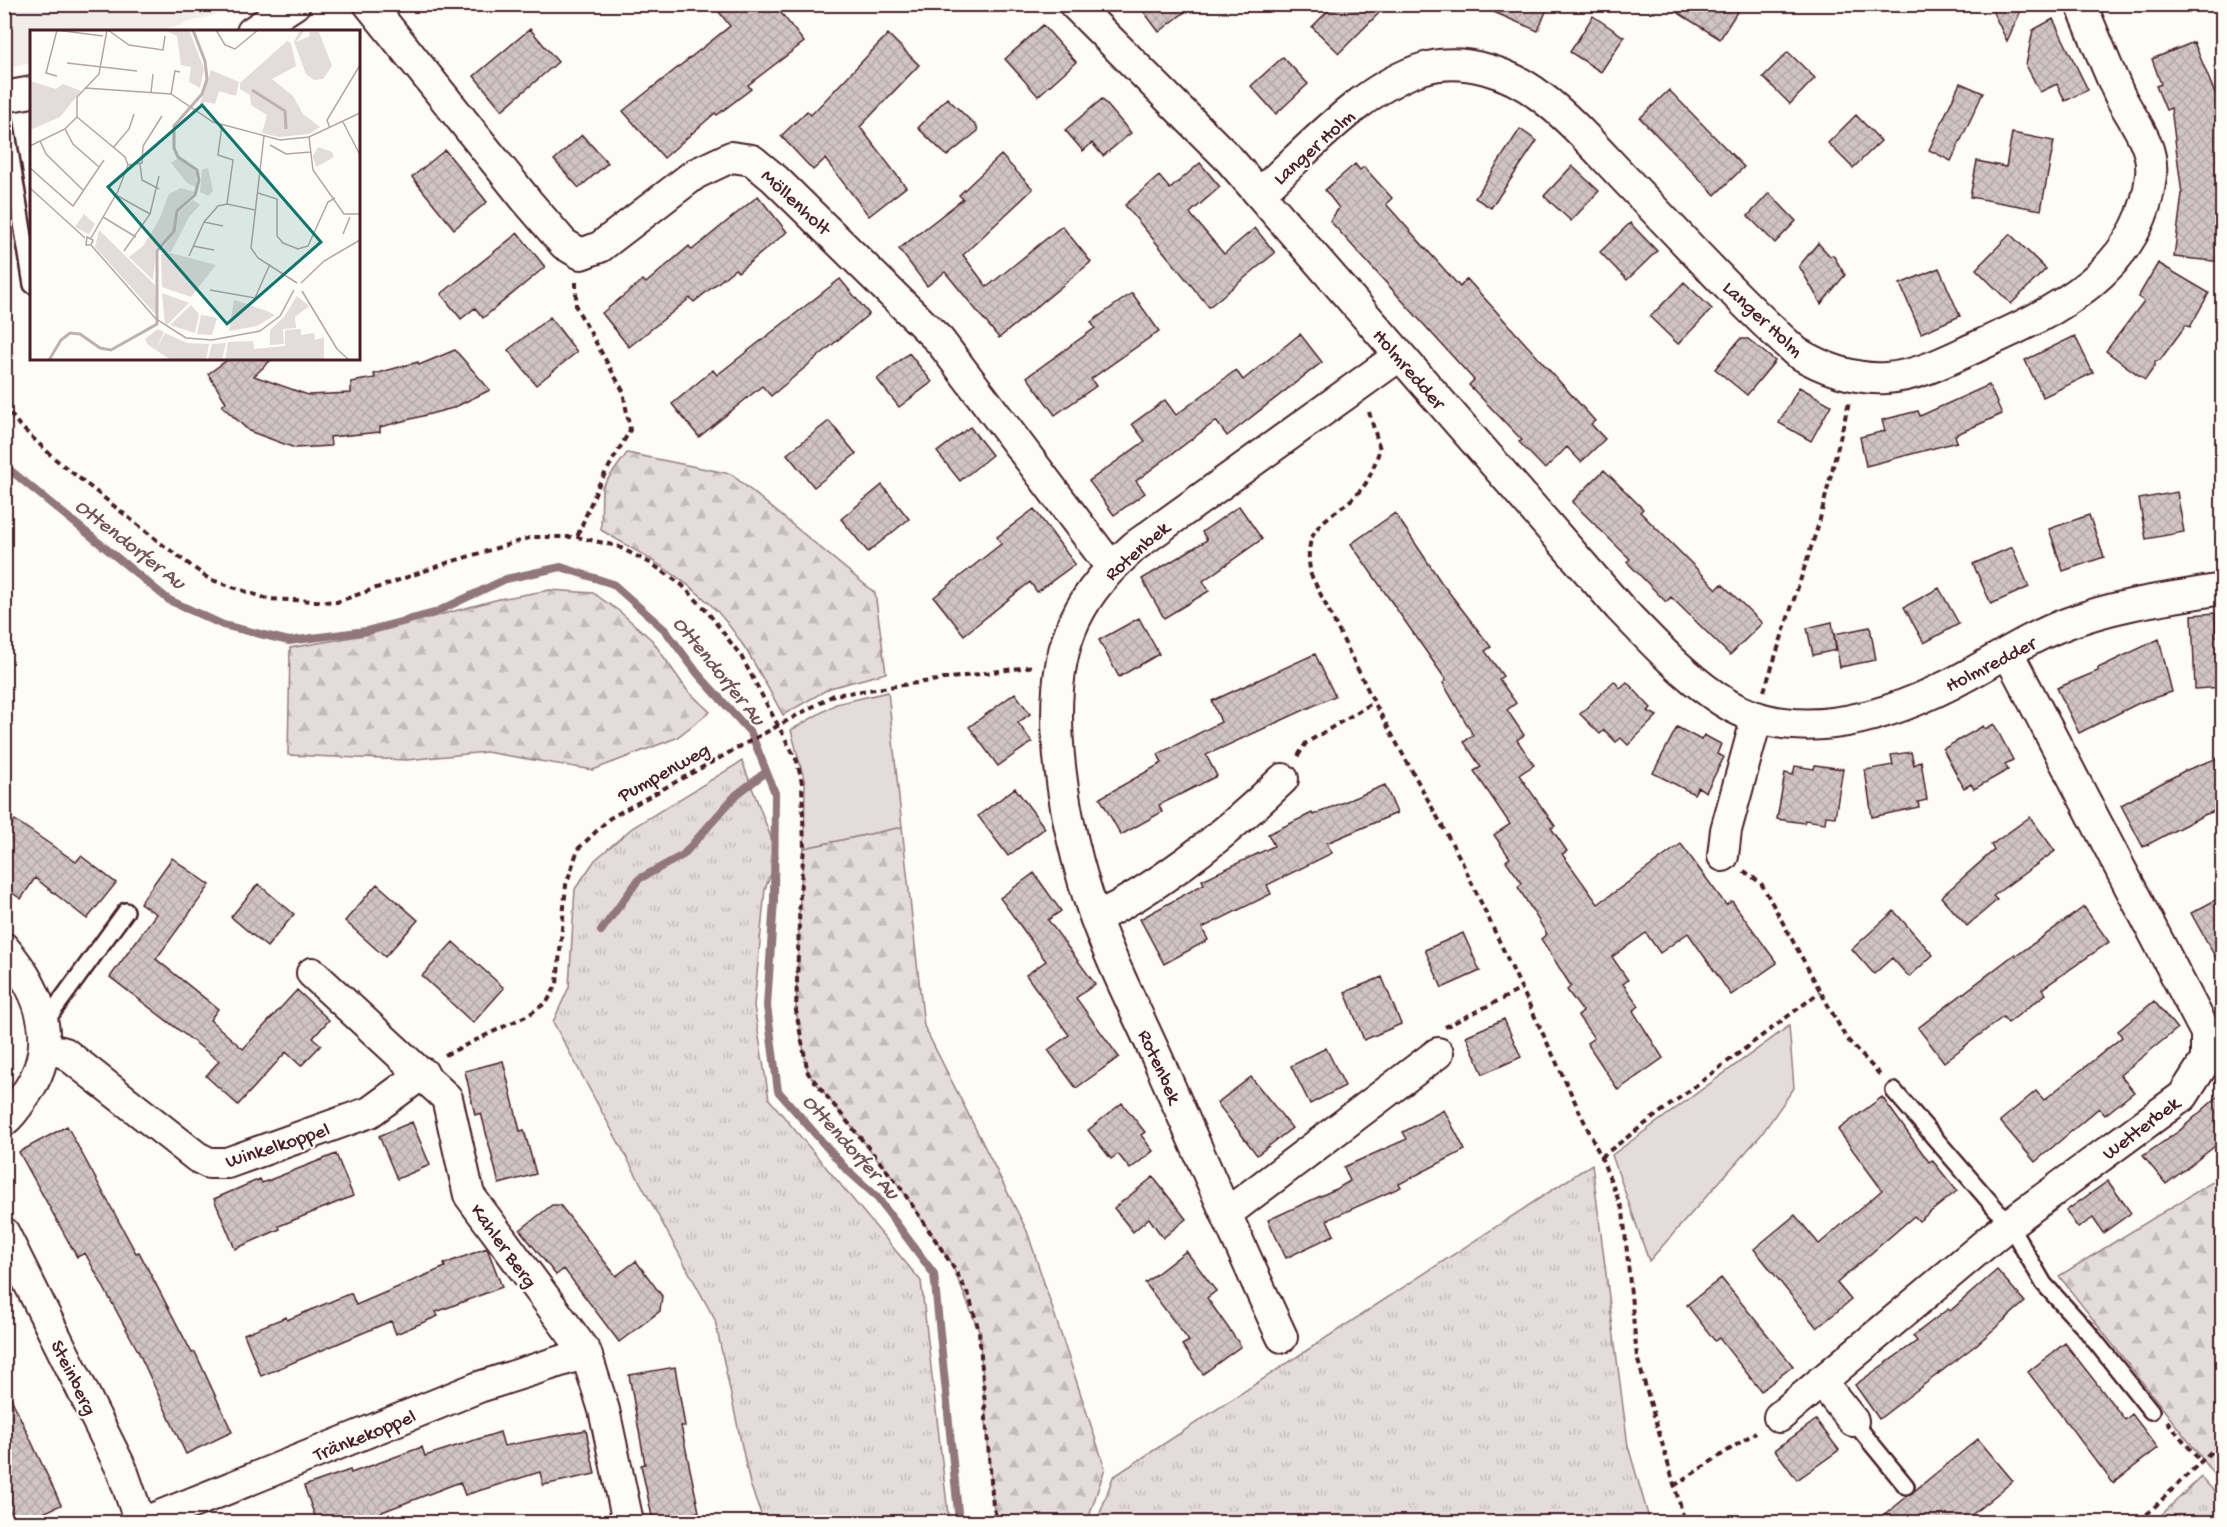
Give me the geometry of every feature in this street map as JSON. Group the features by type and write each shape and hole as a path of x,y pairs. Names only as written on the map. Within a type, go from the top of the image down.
{"street":[{"path":"255,30 295,4"},
{"path":"369,4 527,201 564,244 581,254"},
{"name":"Holmredder","path":"1074,4 1260,193 1619,607 1670,660 1716,698 1757,717 1810,725 1865,718 1900,707 2066,624 2116,607 2223,589"},
{"name":"Langer Holm","path":"1260,193 1367,97 1395,80 1427,68 1463,64 1494,71 1539,95 1578,130 1796,352 1815,363 1855,376 1887,378 1926,369 2032,322 2068,301 2102,274 2122,250 2139,220 2151,174 2149,154 2137,122 2121,98 2080,4"},
{"path":"4,97 30,92"},
{"name":"Möllenholt","path":"581,254 600,246 695,174 731,157 752,160 790,194 940,341 1111,567"},
{"name":"Rotenbek","path":"1282,1337 1096,918 1071,836 1058,742 1057,701 1061,662 1074,621 1089,594 1111,567 1144,539 1399,356"},
{"name":"Wetterbek","path":"1779,1417 2009,1224 2183,1096 2206,1060 2206,1033 2008,653"},
{"path":"1723,856 1726,830 1757,717"},
{"path":"1096,918 1133,900 1247,814 1283,779"},
{"path":"4,948 21,968 34,990 45,1036 32,1085 4,1121"},
{"name":"Kahler Berg","path":"312,973 423,1073 447,1098 469,1195 586,1353 604,1410 628,1522"},
{"name":"Winkelkoppel","path":"45,1036 197,1157 209,1163 227,1163 370,1112 423,1073"},
{"path":"1226,1215 1438,1053"},
{"name":"Steinberg","path":"4,1233 122,1470 142,1522"},
{"name":"Tränkekoppel","path":"142,1522 479,1387 586,1353"},
{"path":"1821,1381 1853,1421"}],"lane":[{"path":"4,114 30,273"},
{"path":"45,1036 126,911"},
{"path":"1894,1091 2009,1224 2044,1284 2087,1331 2151,1412"},
{"path":"1853,1421 1906,1486"}],"path":[{"path":"577,537 598,486 630,430 623,391 576,307 575,285 581,254"},
{"path":"1757,717 1775,652 1819,523 1855,376"},
{"path":"1353,387 1370,414 1380,449 1365,483 1314,531 1307,554 1311,575 1374,702 1461,860 1520,990 1601,1157 1623,1211 1637,1357 1685,1522"},
{"path":"4,405 19,425 54,458 172,552 210,579 268,599 337,602 447,563 533,537 577,537 617,546 652,564 682,585 741,656 797,761 802,783 804,848 796,1011 808,1073 900,1187 952,1264 969,1296 979,1331 993,1506 998,1522"},
{"name":"Pumpenweg","path":"423,1073 450,1051 530,1014 547,1002 557,984 566,885 578,849 610,818 834,695 1061,662"},
{"path":"1283,779 1306,743 1374,702"},
{"path":"1723,856 1761,883 1846,1038 1894,1091"},
{"path":"1438,1053 1443,1028 1520,990"},
{"path":"1601,1157 1820,992"},
{"path":"2151,1412 2163,1416 2201,1462"},
{"path":"1674,1486 1779,1417"},
{"path":"2139,1522 2223,1441"}],"shaded area":[{"path":"5,4 245,5 165,30 30,30 30,63 5,69"}],"green space":[{"path":"627,453 731,474 875,593 886,673 830,688 783,715 742,643 710,604 672,573 601,530 602,487"},
{"path":"550,590 593,593 619,611 652,640 687,690 710,712 676,738 593,770 486,752 407,760 288,755 290,648 370,634 499,599"},
{"path":"888,692 902,827 804,848 805,783 791,730 836,704"},
{"path":"742,761 778,856 765,889 754,1006 769,1099 921,1281 949,1522 764,1522 750,1484 715,1320 553,1022 569,987 575,889 595,860 632,828"},
{"path":"902,827 924,1026 1027,1231 1105,1468 1089,1517 1084,1522 1000,1522 993,1506 979,1331 952,1265 900,1187 808,1073 796,1011 804,848"},
{"path":"1789,1026 1794,1088 1761,1135 1649,1261 1612,1155"},
{"path":"1592,1164 1628,1446 1650,1522 1097,1522 1113,1477"},
{"path":"2222,1176 2222,1484 2059,1276"},
{"path":"2201,1477 2222,1500 2222,1522 2154,1522"}],"building":[{"path":"713,4 774,4 804,42 748,85 751,89 717,115 715,113 664,158 623,111 730,26"},
{"path":"1138,4 1195,4 1159,32"},
{"path":"1335,4 1388,4 1339,53 1312,27"},
{"path":"1475,4 1549,4 1538,31"},
{"path":"1664,4 1742,4 1720,39"},
{"path":"1989,4 2024,4 2007,41"},
{"path":"1593,16 1624,37 1601,72 1570,52"},
{"path":"2053,19 2088,90 2065,101 2057,84 2040,92 2026,65 2033,30"},
{"path":"1043,25 1076,62 1038,96 1005,59"},
{"path":"530,29 558,62 502,110 474,76"},
{"path":"888,34 919,65 860,127 906,187 869,216 825,159 813,170 781,136 807,111 811,115"},
{"path":"2194,42 2216,96 2223,94 2223,262 2174,257 2182,194 2171,108 2166,110 2156,86 2161,84 2152,59"},
{"path":"1788,52 1815,78 1790,104 1763,77"},
{"path":"1283,57 1308,84 1276,114 1251,86"},
{"path":"1960,83 1983,93 1951,161 1929,150"},
{"path":"1669,90 1744,167 1715,195 1640,118"},
{"path":"947,98 977,127 978,131 947,156 918,128"},
{"path":"1102,99 1131,133 1103,156 1092,143 1083,151 1065,130"},
{"path":"1856,115 1881,141 1853,168 1828,143"},
{"path":"1520,129 1537,141 1491,208 1475,198"},
{"path":"2012,133 2054,141 2041,210 1970,197 1977,161 2006,167"},
{"path":"582,135 608,163 579,188 554,160"},
{"path":"445,150 487,202 454,229 412,177"},
{"path":"1001,155 1033,189 963,255 987,287 1062,226 1091,262 999,338 945,272 927,286 899,249 963,199 959,195"},
{"path":"1200,163 1220,187 1190,213 1192,216 1224,254 1255,228 1275,253 1209,307 1125,205 1159,176 1170,189"},
{"path":"1355,164 1360,170 1364,167 1392,198 1386,204 1460,287 1467,279 1595,421 1591,424 1605,439 1581,462 1567,447 1545,469 1519,442 1522,440 1469,385 1474,380 1330,221 1339,208 1325,190"},
{"path":"1572,166 1599,191 1571,221 1544,196"},
{"path":"1769,193 1796,221 1775,243 1748,216"},
{"path":"758,196 787,232 738,272 735,269 694,302 690,298 629,347 602,313 643,280 646,283 689,246 692,250"},
{"path":"1630,223 1657,251 1627,280 1600,252"},
{"path":"518,233 545,267 483,318 475,308 461,319 441,294"},
{"path":"2010,234 2046,269 2011,304 1976,269"},
{"path":"1818,243 1830,256 1833,255 1845,275 1821,304 1799,266"},
{"path":"2158,263 2209,293 2190,327 2186,325 2160,360 2155,361 2155,366 2145,380 2106,351 2144,301 2138,297"},
{"path":"1939,268 1960,316 1921,333 1900,284"},
{"path":"840,279 869,314 771,396 762,386 699,437 672,404 713,370 717,375"},
{"path":"1684,282 1712,309 1678,344 1650,317"},
{"path":"1132,293 1159,331 1091,379 1096,386 1055,415 1027,377 1095,328 1091,322"},
{"path":"550,317 577,352 536,385 508,350"},
{"path":"1300,334 1322,362 1227,436 1216,421 1136,481 1145,493 1114,515 1089,481 1145,441 1132,424 1165,400 1176,415 1236,370 1243,380"},
{"path":"2075,336 2093,373 2043,397 2025,360"},
{"path":"1740,339 1748,339 1775,361 1747,395 1715,369"},
{"path":"455,350 490,390 453,408 380,427 380,432 330,437 331,446 295,448 249,431 222,406 226,402 208,374 227,360 271,360 254,376 308,395 351,393 351,382 375,378 374,374 418,362 419,365"},
{"path":"909,353 932,382 899,407 877,379"},
{"path":"1989,385 2002,414 1955,435 1957,442 1866,466 1860,437 1885,431 1882,420 1918,411 1920,416"},
{"path":"1799,387 1831,405 1811,441 1779,423"},
{"path":"829,421 856,454 814,487 787,454"},
{"path":"970,427 992,455 960,481 937,452"},
{"path":"1604,470 1643,509 1640,512 1717,589 1722,584 1762,623 1730,655 1671,597 1666,602 1627,562 1630,559 1572,502"},
{"path":"882,485 909,519 868,552 841,519"},
{"path":"2177,492 2184,532 2146,539 2139,499"},
{"path":"1239,506 1262,539 1203,581 1209,591 1164,618 1142,579 1207,540 1202,532"},
{"path":"1034,509 1075,564 1037,592 1030,582 964,635 934,597 1001,544 997,537"},
{"path":"1395,513 1441,582 1491,647 1485,651 1503,676 1499,679 1516,703 1507,710 1524,735 1517,740 1534,765 1519,775 1555,826 1551,828 1567,851 1562,854 1598,904 1681,844 1726,905 1732,901 1777,963 1731,995 1688,933 1660,953 1646,933 1612,957 1628,980 1623,984 1639,1006 1633,1011 1663,1058 1618,1090 1587,1043 1594,1038 1578,1016 1583,1012 1567,990 1571,986 1541,939 1547,934 1518,887 1522,883 1506,861 1510,858 1494,835 1510,824 1474,771 1481,767 1464,742 1473,735 1443,683 1446,680 1351,544"},
{"path":"2089,515 2104,557 2063,571 2049,529"},
{"path":"2012,547 2029,587 1991,604 1973,564"},
{"path":"1939,588 1959,624 1924,643 1904,607"},
{"path":"2215,613 2216,636 2223,636 2223,687 2195,689 2192,615"},
{"path":"1139,618 1159,654 1119,677 1099,640"},
{"path":"1832,622 1836,650 1813,655 1807,628"},
{"path":"1870,627 1876,660 1840,667 1834,634"},
{"path":"2159,639 2172,692 2141,702 2079,733 2057,688 2098,671 2098,668"},
{"path":"1315,654 1335,696 1206,755 1217,776 1159,805 1162,812 1121,835 1100,798 1162,763 1158,754 1221,722 1212,701"},
{"path":"1614,681 1620,688 1627,682 1651,708 1648,711 1657,716 1628,745 1621,738 1616,742 1604,730 1600,734 1580,714"},
{"path":"1015,693 1030,714 1018,723 1032,742 998,766 969,727"},
{"path":"1994,724 2013,760 2005,764 2008,770 1974,789 1971,784 1964,788 1943,749 1983,726 1985,729"},
{"path":"1677,727 1701,740 1704,735 1721,744 1717,754 1724,757 1706,792 1698,787 1694,794 1653,773"},
{"path":"1911,752 1914,765 1921,761 1927,800 1918,802 1919,807 1872,817 1865,770 1893,765 1891,755"},
{"path":"2223,756 2223,808 2204,815 2143,847 2121,805 2184,771"},
{"path":"1815,765 1843,769 1835,817 1826,816 1825,823 1777,819 1785,773 1793,775 1795,766 1814,769"},
{"path":"1385,785 1397,813 1327,843 1332,853 1267,885 1271,894 1202,928 1208,940 1164,964 1140,919 1204,884 1202,880 1274,846 1268,834 1312,813 1313,815"},
{"path":"1015,788 1045,828 1008,856 978,816"},
{"path":"2030,817 2055,851 1993,896 1997,900 1967,926 1941,897 1994,850 1991,845"},
{"path":"15,820 76,862 81,856 116,883 87,919 35,878 21,899 4,887 4,836"},
{"path":"172,858 210,885 156,959 218,1009 210,1020 243,1049 297,990 329,1020 313,1038 321,1045 301,1066 286,1052 238,1105 206,1076 219,1061 110,977 156,914 140,903"},
{"path":"1034,873 1061,911 1048,920 1095,984 1076,998 1119,1057 1076,1088 1048,1050 1069,1035 1026,975 1046,961 1000,898"},
{"path":"258,884 294,914 267,947 231,917"},
{"path":"377,884 418,920 385,957 345,921"},
{"path":"2223,896 2223,971 2191,913"},
{"path":"2084,907 2109,942 2042,989 2046,994 2008,1023 2003,1017 1944,1062 1918,1028 2015,954 2016,956"},
{"path":"1894,911 1933,955 1909,977 1892,958 1874,974 1852,949"},
{"path":"1463,933 1480,971 1442,988 1425,950"},
{"path":"453,942 504,988 473,1023 422,976"},
{"path":"1382,977 1401,1024 1364,1040 1345,992"},
{"path":"2154,1001 2177,1029 2120,1075 2134,1092 2105,1115 2099,1108 2035,1162 2000,1121 2036,1091 2044,1100 2122,1037 2118,1031"},
{"path":"1504,1019 1521,1057 1483,1074 1466,1036"},
{"path":"1326,1048 1345,1086 1310,1104 1291,1066"},
{"path":"503,1061 520,1131 524,1130 536,1174 499,1184 481,1113 475,1115 465,1071"},
{"path":"1251,1077 1292,1128 1257,1155 1217,1103"},
{"path":"2223,1092 2223,1140 2166,1184 2143,1156 2179,1131"},
{"path":"1882,1097 1929,1162 1932,1160 1957,1191 1919,1221 1914,1216 1837,1283 1851,1300 1817,1328 1754,1249 1795,1215 1819,1244 1882,1190 1838,1130"},
{"path":"1122,1103 1145,1132 1141,1135 1153,1151 1130,1169 1118,1154 1111,1159 1088,1130"},
{"path":"1444,1110 1465,1150 1399,1184 1401,1187 1327,1220 1334,1235 1286,1258 1268,1220 1350,1181 1344,1167 1407,1139 1403,1132"},
{"path":"412,1122 430,1165 397,1179 379,1136"},
{"path":"67,1126 136,1253 139,1252 192,1353 195,1352 232,1432 186,1454 137,1349 85,1253 77,1257 19,1152"},
{"path":"336,1154 353,1196 279,1226 280,1229 235,1249 214,1199 260,1179 262,1183"},
{"path":"1153,1177 1186,1219 1163,1238 1149,1218 1133,1232 1114,1208"},
{"path":"2108,1181 2131,1213 2103,1233 2093,1218 2078,1228 2066,1211"},
{"path":"552,1205 560,1205 616,1276 636,1261 662,1296 660,1311 619,1342 564,1269 556,1275 520,1230"},
{"path":"487,1248 502,1287 436,1312 438,1316 396,1334 391,1321 261,1376 244,1334 286,1317 287,1320 351,1293 356,1305 445,1267 444,1264"},
{"path":"1186,1251 1216,1291 1207,1298 1241,1346 1203,1374 1182,1345 1189,1341 1145,1283"},
{"path":"1997,1270 2025,1302 1976,1345 1879,1419 1855,1385 1917,1341 1913,1336 1948,1309 1950,1311"},
{"path":"1721,1278 1793,1366 1761,1391 1719,1338 1715,1341 1687,1305"},
{"path":"2065,1343 2125,1420 2132,1414 2158,1448 2113,1483 2028,1372"},
{"path":"675,1367 685,1426 681,1426 699,1512 653,1521 641,1465 645,1464 629,1375"},
{"path":"4,1383 61,1505 24,1522 14,1522 4,1501"},
{"path":"1816,1420 1839,1450 1797,1480 1775,1450"},
{"path":"586,1430 595,1474 543,1485 540,1472 465,1495 460,1482 356,1522 317,1522 304,1486 350,1470 351,1473 422,1447 425,1456 500,1432 504,1446"},
{"path":"1978,1439 2013,1481 1963,1522 1876,1522"}],"waterway":[{"name":"Ottendorfer Au","path":"4,465 169,600 223,625 289,641 366,631 434,613 506,579 561,567 613,584 665,630 698,674 751,733 775,793 774,900 767,1006 778,1091 845,1168 876,1196 934,1274 959,1522"},
{"path":"601,931 639,879 683,855 736,795 766,772"}]}
